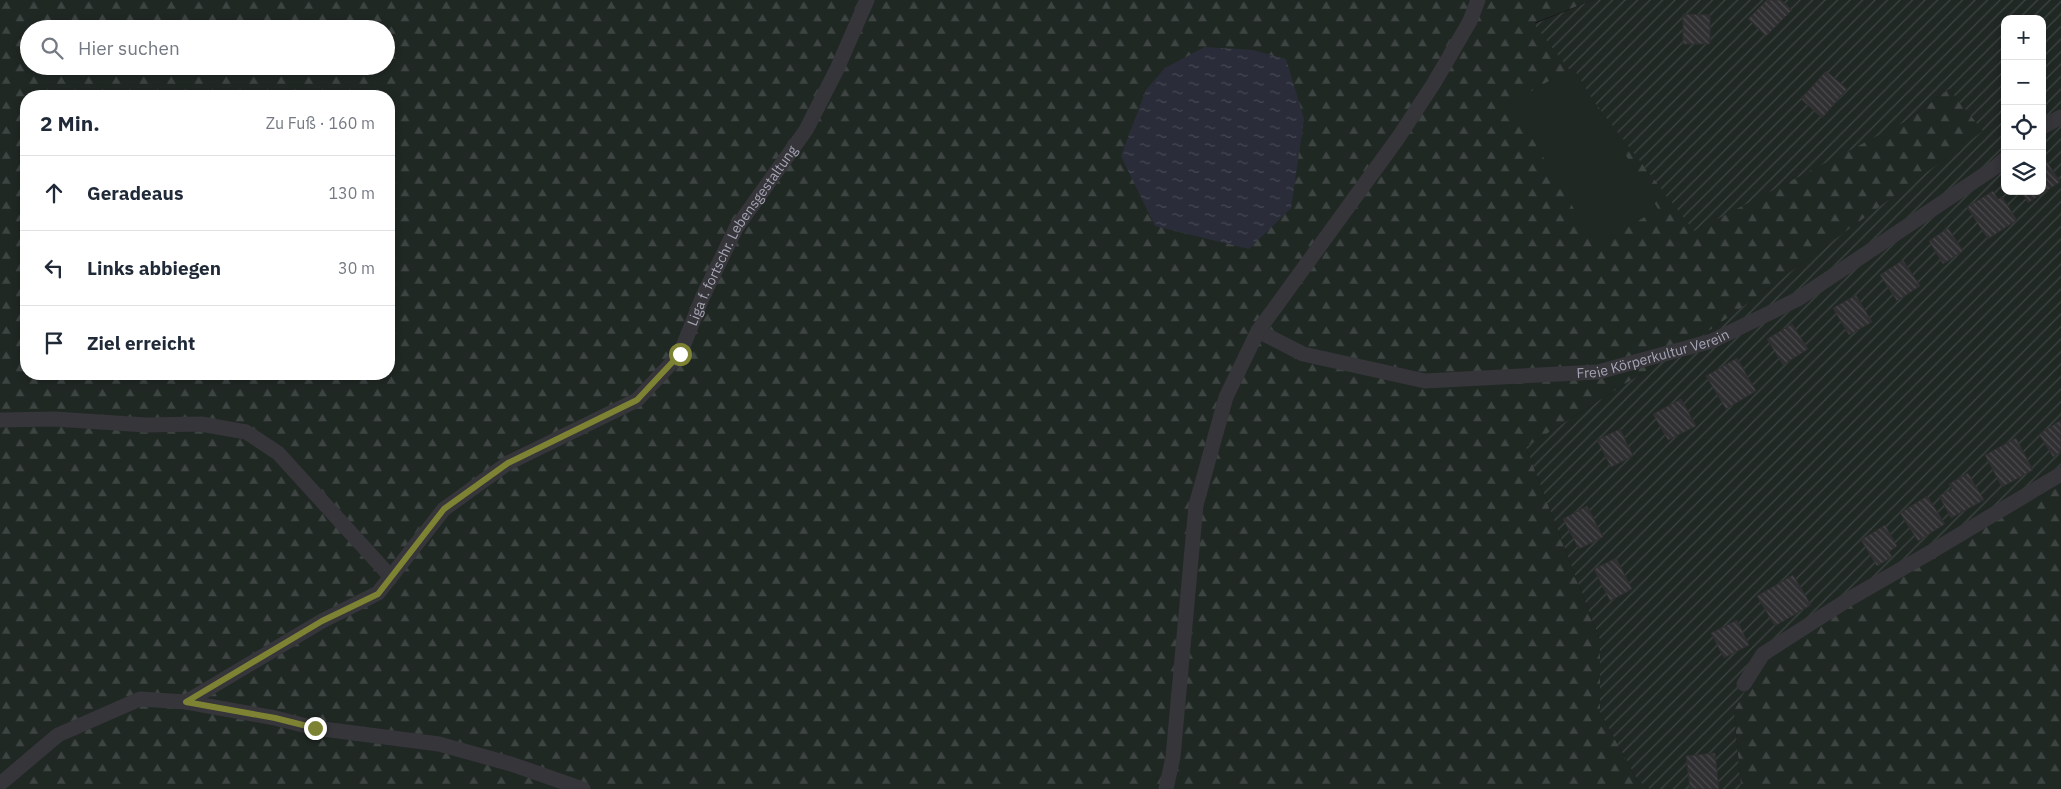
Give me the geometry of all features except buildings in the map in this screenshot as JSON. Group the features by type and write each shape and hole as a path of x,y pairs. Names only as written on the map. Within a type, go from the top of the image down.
{"lane":[{"name":"Liga f. fortschr. Lebensgestaltung","path":"186,702 322,621 378,594 390,576 444,509 508,463 637,400 680,354 704,296 736,228 806,130 837,69 867,0"},
{"path":"1166,789 1173,757 1196,505 1226,397 1258,331 1398,138 1434,83 1470,20 1478,0"},
{"path":"2046,125 2061,117"},
{"name":"Freie Körperkultur Verein","path":"1258,331 1303,354 1425,381 1598,372 1712,341 1798,299 2001,163"},
{"path":"0,420 55,419 146,425 201,424 246,432 278,453 390,576"},
{"path":"1744,684 1763,654 1849,598 1924,556 2061,474"},
{"path":"0,784 58,735 140,699 186,702 275,718 315,728 439,744 511,764 584,789"}],"green space":[{"path":"0,0 1593,0 1534,23 1906,121 1949,89 1984,131 1715,327 1526,447 1600,640 1600,712 1638,781 1650,789 0,789"},
{"path":"1593,0 2061,0 2061,482 1767,655 1734,710 1741,789 1650,789 1638,781 1600,712 1600,640 1526,447 1715,327 1983,131 1949,89 1906,121 1694,231 1534,24"},
{"path":"1573,67 1658,209 1596,246 1511,103"},
{"path":"2061,482 2061,789 1741,789 1734,710 1767,655"}],"water":[{"path":"1205,47 1253,50 1286,59 1304,119 1291,208 1249,249 1155,226 1121,156 1146,90 1165,68"}],"route":[{"path":"315,728 275,718 186,702 322,621 378,594 390,576 444,509 508,463 637,400 680,354"}]}
